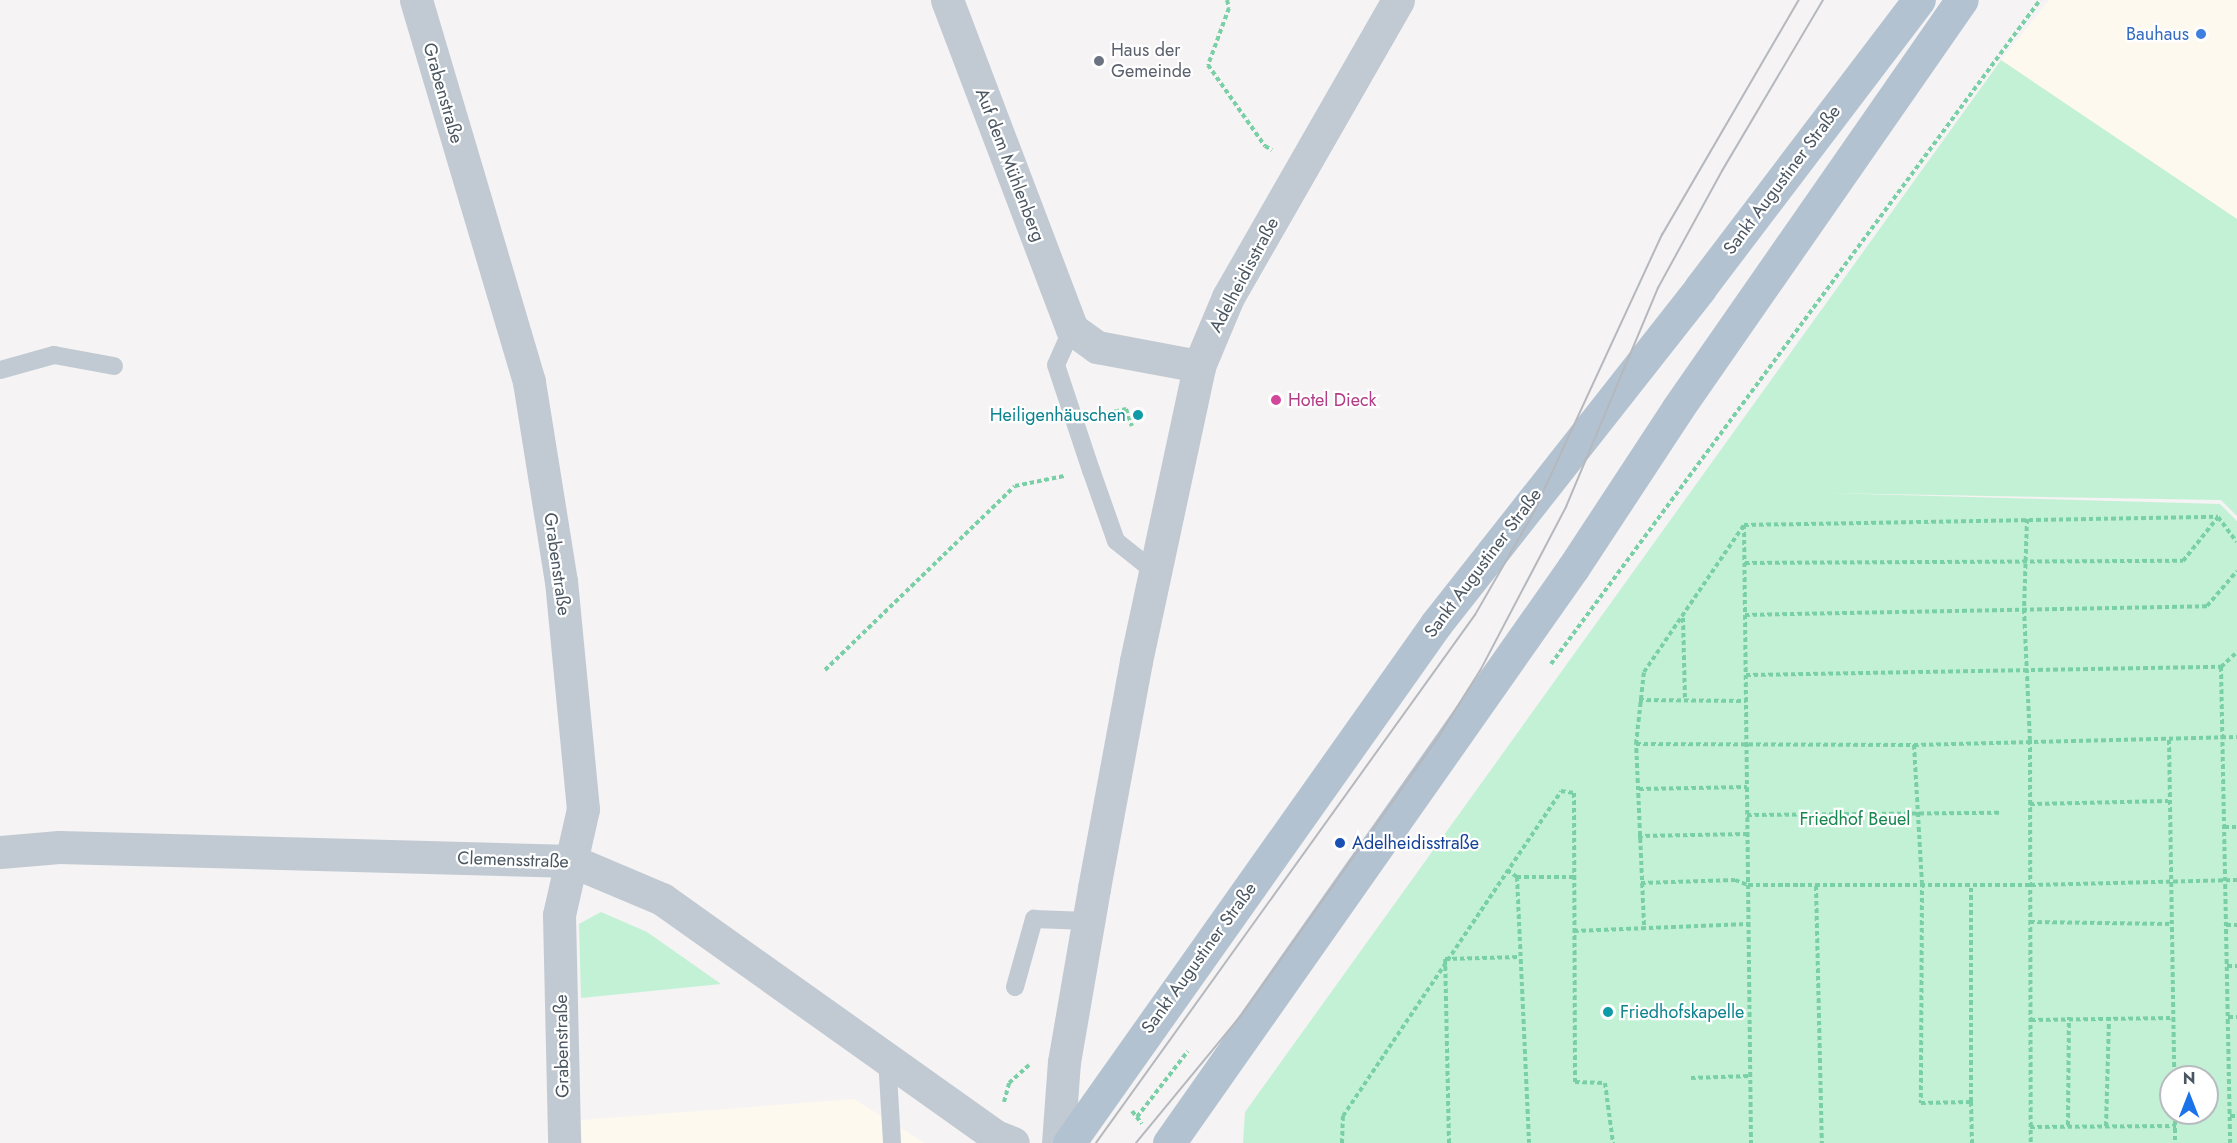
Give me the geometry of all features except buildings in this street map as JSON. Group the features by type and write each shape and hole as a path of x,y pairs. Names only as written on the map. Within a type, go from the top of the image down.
{"main road":[{"name":"Sankt Augustiner Straße","path":"1069,1143 1436,624 1700,288 1919,0"},
{"path":"1168,1143 1566,578 1678,408 1962,0"}],"street":[{"name":"Grabenstraße","path":"416,0 529,382 561,581 583,809 559,915 564,1143"},
{"name":"Auf dem Mühlenberg","path":"947,0 1072,329"},
{"name":"Adelheidisstraße","path":"1058,1143 1064,1062 1088,921 1155,572 1184,363 1228,297 1398,0"},
{"path":"1072,329 1096,347 1184,363"},
{"name":"Clemensstraße","path":"0,852 59,847 572,861 662,899 1004,1139"}],"lane":[{"path":"1072,329 1056,365 1091,470 1116,540 1155,572"},
{"path":"0,370 54,355 114,366"},
{"path":"1015,987 1034,919 1088,921"},
{"path":"887,1058 892,1143"}],"path":[{"path":"1227,0 1229,8 1208,65 1265,146 1302,167"},
{"path":"1545,673 2040,0"},
{"path":"1113,410 1126,409 1132,426"},
{"path":"825,670 1015,486 1091,470"},
{"path":"1744,525 2218,517"},
{"path":"2218,517 2237,542"},
{"path":"1745,563 2026,564 2183,561 2218,517"},
{"path":"2027,519 2024,609 2030,740 2031,1143"},
{"path":"1744,525 1751,1143"},
{"path":"1644,925 1638,836 1639,789 1636,744 1639,700 1644,672 1744,525"},
{"path":"1745,615 2207,606 2237,571"},
{"path":"1683,617 1685,699"},
{"path":"1746,675 2221,667 2237,652"},
{"path":"2221,667 2230,1143"},
{"path":"1639,700 1746,701"},
{"path":"1636,744 1914,745 2030,740 2223,740 2237,737"},
{"path":"2169,740 2168,801 2174,1065"},
{"path":"1914,745 1922,883 1921,1103 1971,1102"},
{"path":"1639,789 1747,787"},
{"path":"1342,1143 1343,1116 1445,959 1561,791 1574,793 1575,1082 1605,1083 1613,1143"},
{"path":"2030,804 2168,801"},
{"path":"1747,815 1999,813"},
{"path":"2224,828 2237,827"},
{"path":"1638,836 1748,834"},
{"path":"1507,870 1517,877 1575,877"},
{"path":"1517,877 1529,1143"},
{"path":"1641,883 1735,880 1748,885 1922,883 2031,885 2170,884 2237,880"},
{"path":"1816,885 1822,1143"},
{"path":"1971,885 1972,1143"},
{"path":"2030,922 2172,924"},
{"path":"1574,931 1644,925 1748,924"},
{"path":"2226,925 2237,925"},
{"path":"1445,959 1520,957"},
{"path":"1445,959 1449,1143"},
{"path":"2227,966 2237,966"},
{"path":"2031,1020 2069,1017 2172,1018"},
{"path":"2068,1125 2069,1017"},
{"path":"2106,1126 2109,1017"},
{"path":"2228,1017 2237,1017"},
{"path":"1137,1117 1194,1043"},
{"path":"1004,1139 1009,1083 1036,1059"},
{"path":"2229,1069 2237,1069"},
{"path":"1691,1078 1750,1076"},
{"path":"2230,1116 2237,1116"},
{"path":"2030,1127 2176,1126 2175,1143"}],"shaded area":[{"path":"2049,0 2237,0 2237,219 2001,60"},
{"path":"854,1099 925,1143 582,1143 581,1120"}],"green space":[{"name":"Friedhof Beuel","path":"2001,60 2237,219 2237,516 2221,500 1825,493 2220,504 2237,521 2237,1143 1243,1143 1245,1112"},
{"path":"601,912 647,932 721,984 581,998 579,924"}],"tram line":[{"path":"1096,1143 1475,615 1532,516 1662,235 1799,0"},
{"path":"1136,1143 1243,1013 1439,736 1480,671 1566,507 1658,288 1722,171 1823,0"}],"place":[{"name":"Bauhaus","path":"2201,34"},
{"name":"Haus der Gemeinde","path":"1099,61"},
{"name":"Hotel Dieck","path":"1276,400"},
{"name":"Heiligenhäuschen","path":"1138,415"},
{"name":"Adelheidisstraße","path":"1340,843"},
{"name":"Friedhofskapelle","path":"1608,1012"}]}
